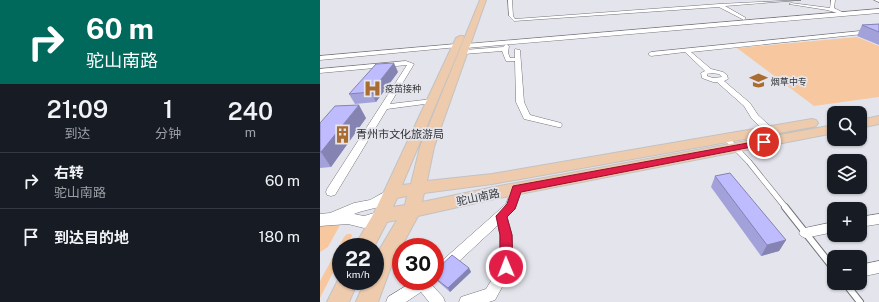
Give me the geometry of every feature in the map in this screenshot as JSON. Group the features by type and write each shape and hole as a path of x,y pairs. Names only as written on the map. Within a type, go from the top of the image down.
{"main road":[{"path":"367,302 383,261 412,211 427,147 462,48 476,0"},
{"path":"369,238 381,216 432,101 462,48 483,0"},
{"path":"867,114 879,111"},
{"name":"驼山南路","path":"381,216 517,189 731,143 770,131 827,120"},
{"path":"867,123 879,120"},
{"name":"驼山南路","path":"390,194 418,188 492,179 827,130"},
{"path":"338,302 344,290"}],"street":[{"path":"510,0 510,16 514,20 799,0"},
{"path":"709,0 744,19"},
{"path":"833,0 832,9 844,14"},
{"path":"780,1 789,4 828,9 844,14"},
{"path":"320,58 462,48 879,11"},
{"path":"651,54 874,32"},
{"path":"462,48 505,47 505,53 508,60 518,59"},
{"path":"517,50 520,102 527,117 558,125"},
{"path":"686,50 709,71 704,73 706,78 720,81 747,105 755,117 770,131"},
{"path":"320,71 406,63 411,64 331,192"},
{"path":"384,106 432,101"},
{"path":"444,267 502,216 511,206 517,189"},
{"path":"326,219 354,208 373,204 390,194"},
{"path":"326,219 348,218 364,222 381,216"},
{"path":"466,302 490,295 506,267 506,235 502,216"},
{"path":"867,221 879,219"},
{"path":"805,233 827,228"},
{"path":"867,269 879,267"},
{"path":"392,302 411,290"},
{"path":"430,290 438,302"}],"lane":[{"path":"731,143 827,260"},
{"path":"851,290 860,302"}],"shaded area":[{"path":"857,37 879,46 879,97 814,106 737,48"},
{"path":"328,222 333,226 340,225 328,247 320,252 320,223"},
{"path":"347,234 351,234 352,236 351,238 344,237"},
{"path":"332,259 332,275 320,298 320,281"}],"building":[{"path":"879,24 879,32 862,25"},
{"path":"394,63 371,92 349,94 376,64"},
{"path":"359,105 320,152 320,123 335,106"},
{"path":"730,173 786,240 767,245 715,176"},
{"path":"452,255 469,268 448,288 444,285 444,263"}],"place":[{"name":"烟草中专","path":"758,81"},
{"name":"疫苗接种","path":"372,88"},
{"name":"青州市文化旅游局","path":"343,134"}],"route":[{"path":"506,267 506,235 502,216 511,206 517,189 764,142"}]}
